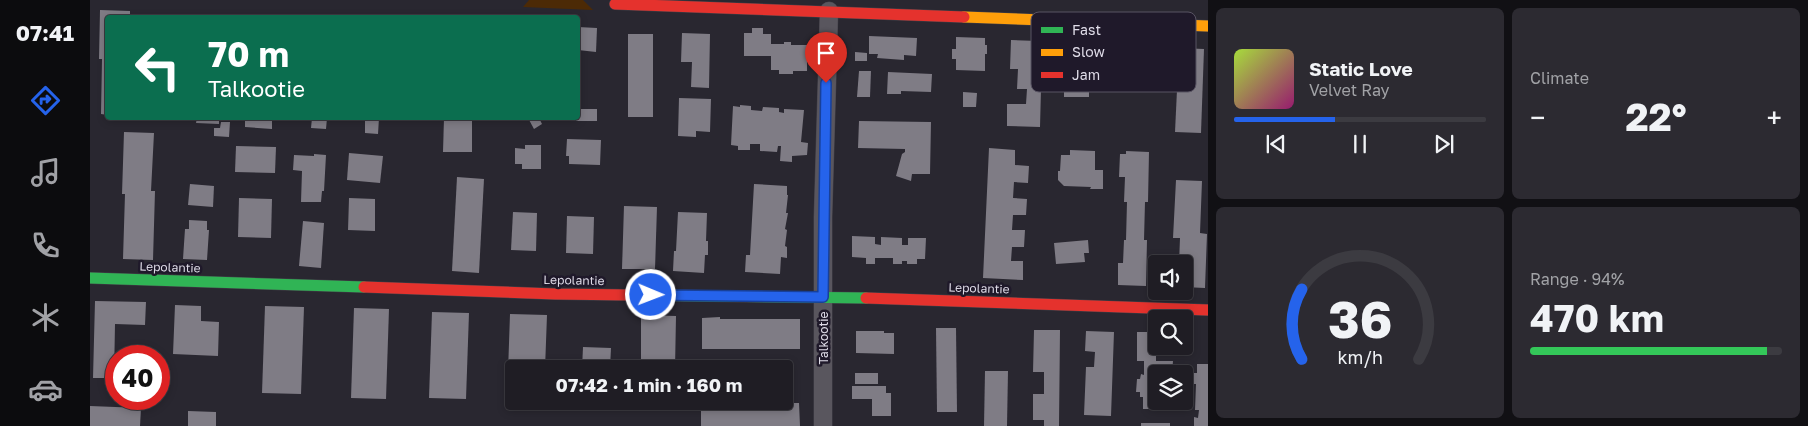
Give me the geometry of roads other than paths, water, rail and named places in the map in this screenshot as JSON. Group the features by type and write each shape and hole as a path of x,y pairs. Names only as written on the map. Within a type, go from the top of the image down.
{"street":[{"path":"615,4 1031,19"},
{"name":"Talkootie","path":"822,426 824,179 829,11"},
{"name":"Lepolantie","path":"90,278 555,294 823,297 1208,310"}]}
